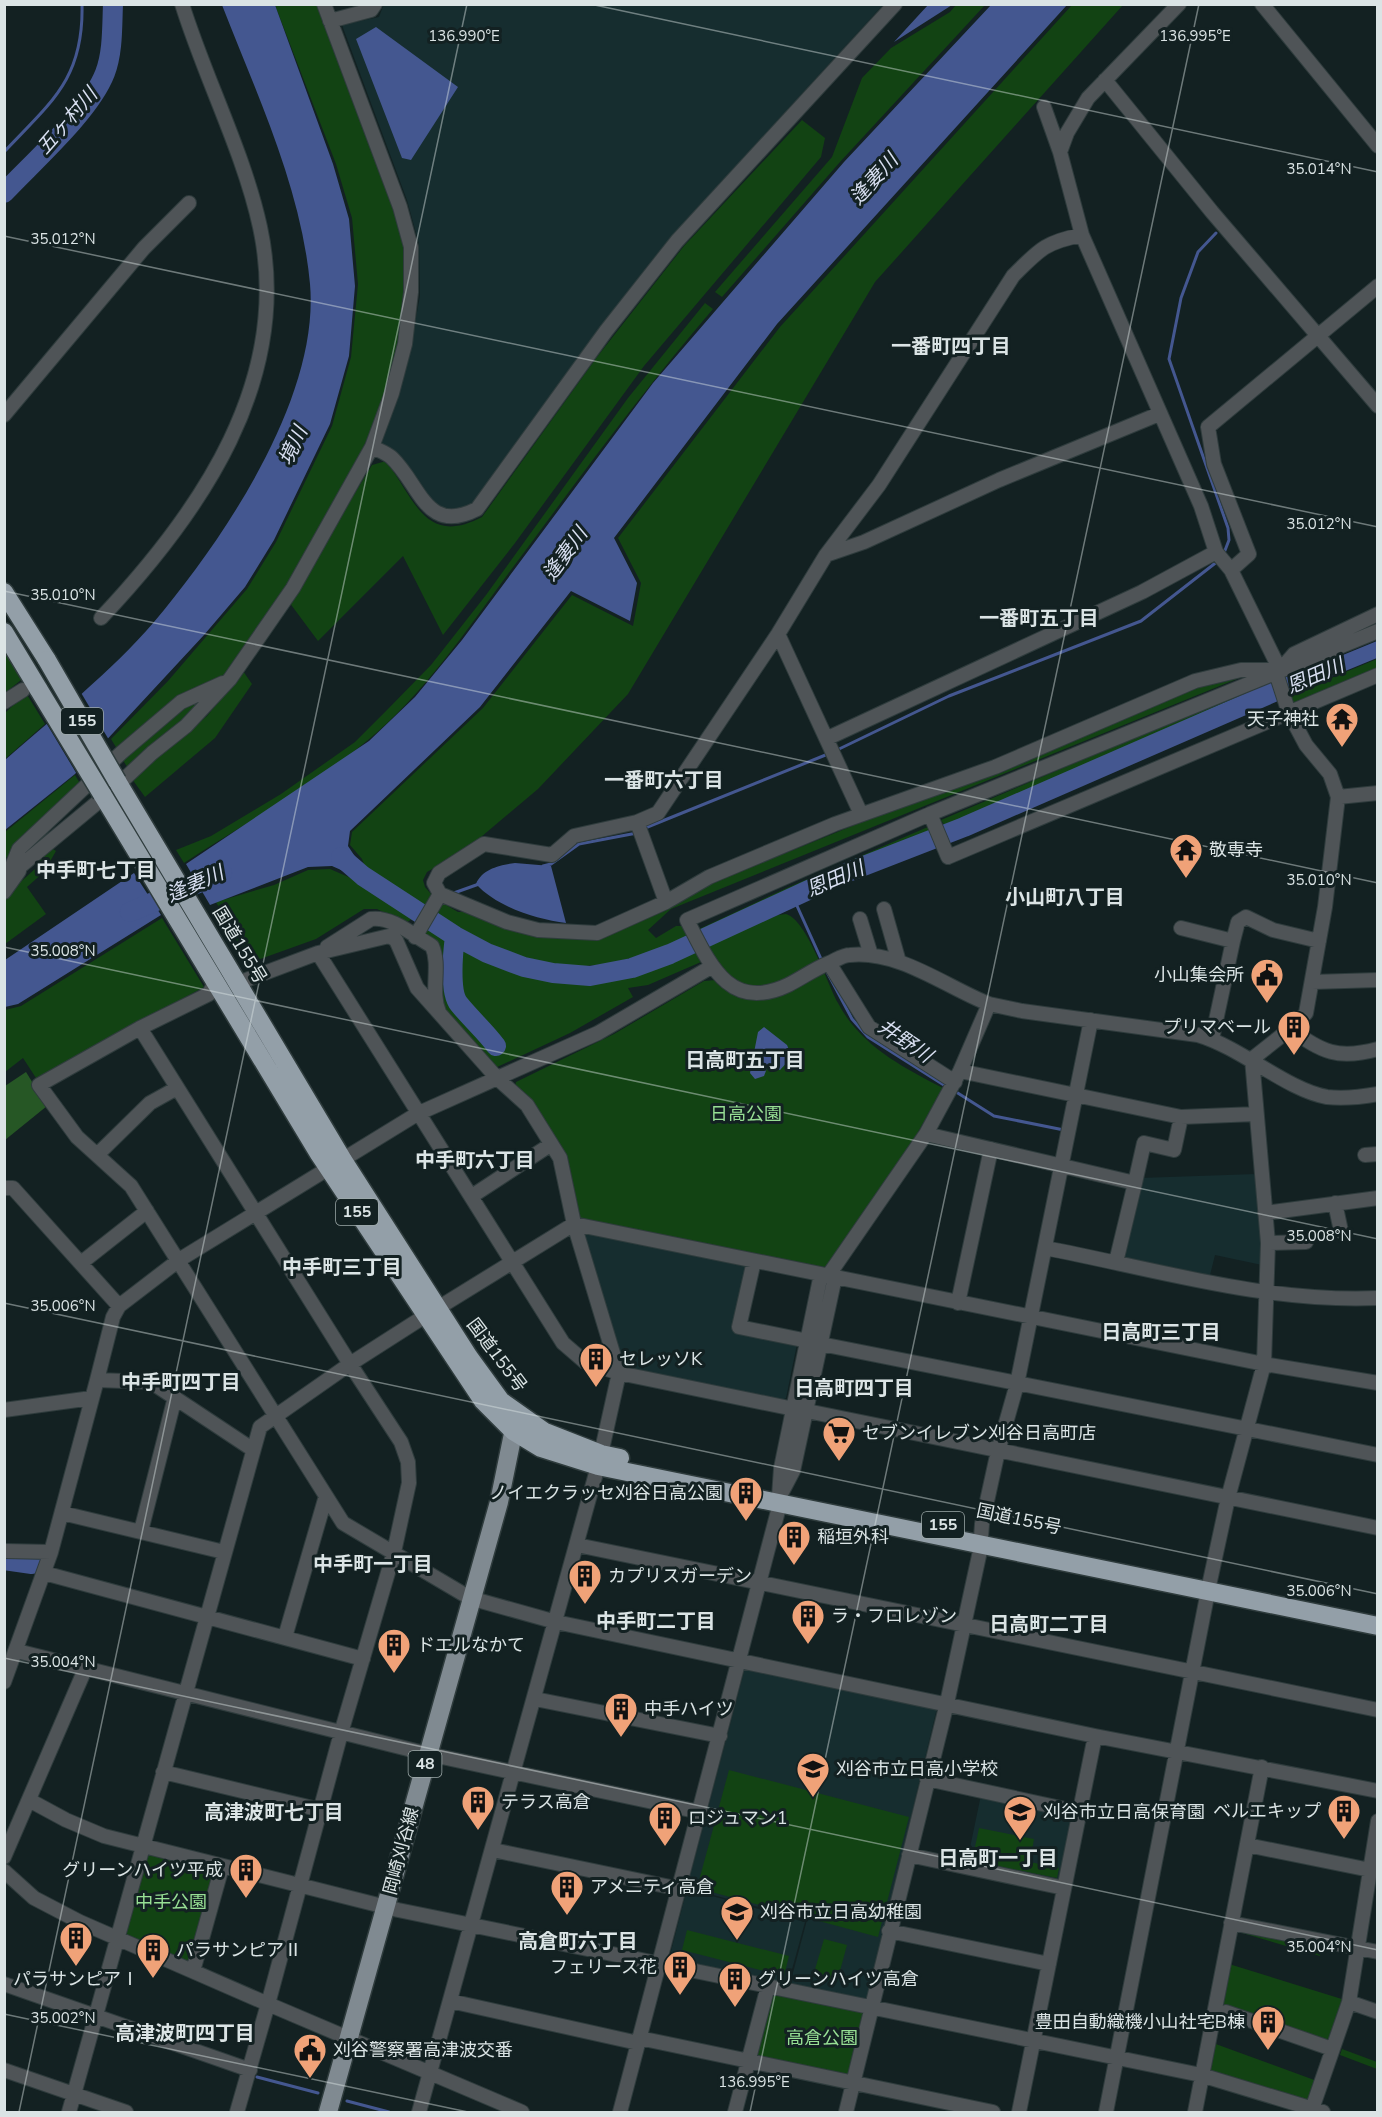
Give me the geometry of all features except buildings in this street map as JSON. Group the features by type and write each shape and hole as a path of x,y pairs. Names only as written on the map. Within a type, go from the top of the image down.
{"highway":[{"name":"国道155号","path":"4,592 47,660 236,979 336,1164"},
{"name":"国道155号","path":"4,632 31,690 104,797 215,982 431,1312 483,1401 515,1423 542,1448 1209,1586 1377,1626"},
{"name":"国道155号","path":"1209,1586 1377,1613"}],"main road":[{"name":"岡崎刈谷線","path":"328,2112 470,1598 499,1502 515,1423"}],"street":[{"path":"101,618 139,577 209,481 240,421 261,360 267,308 261,229 252,193 195,46 182,4"},
{"path":"119,784 152,753 186,726 230,679 293,588 372,447 392,393 405,344 411,292 411,248 400,207 324,4"},
{"path":"330,21 371,10 375,4"},
{"path":"372,447 392,457 430,510 444,516 462,517 477,509 606,331 677,241 895,4"},
{"path":"1060,152 1084,105 1179,4"},
{"path":"1262,4 1377,146"},
{"path":"1106,80 1377,406"},
{"path":"1044,107 1060,152 1082,235 1222,559 1278,671 1289,713 1306,745 1330,774 1338,797 1319,941 1306,1012 1290,1029 1252,1059"},
{"path":"4,416 144,248 189,203"},
{"path":"1082,235 1055,240 1040,249 1013,276 879,485 826,555 778,634 658,813 639,828 574,836 552,855 484,844 439,873 434,882 440,894 507,922 538,930 597,933 666,902 709,878 861,814 995,767 1195,681 1241,669 1278,671 1294,654 1377,614"},
{"path":"832,747 1142,592 1222,559 1249,554 1214,464 1208,427 1377,286"},
{"path":"826,555 864,542 999,480 1159,414"},
{"path":"1377,631 930,814 687,920 709,963 733,989 751,993 773,991 848,954 871,955 899,962 989,1004 1212,1039 1309,1092 1327,1097 1351,1098 1377,1094"},
{"path":"778,634 861,814"},
{"path":"930,814 948,857 1377,675"},
{"path":"6,877 19,849 121,753 181,702 230,679"},
{"path":"4,702 31,690"},
{"path":"1338,797 1377,793"},
{"path":"6,877 104,797"},
{"path":"639,828 666,902"},
{"path":"4,892 23,864"},
{"path":"415,937 440,894"},
{"path":"884,909 899,962"},
{"path":"1212,1039 1238,922 1246,917 1254,918 1273,930 1319,941"},
{"path":"318,953 371,919 388,920 432,946 435,953 434,988 439,1015"},
{"path":"860,919 871,955"},
{"path":"1181,928 1233,941"},
{"path":"236,979 318,953 389,936 396,940 417,988 497,1078 527,1105 560,1158 574,1224 619,1373 599,1460 536,1699 419,2112"},
{"path":"318,953 417,1114 472,1196 563,1343 585,1362 619,1373 1377,1528"},
{"path":"4,1682 51,1552 113,1317 119,1306 179,1260 417,1114 598,1032 709,963"},
{"path":"826,965 869,1027 954,1083 1076,1096 1181,1117 1256,1114"},
{"path":"1312,982 1377,980"},
{"path":"215,982 209,994 140,1028 39,1085 77,1137 127,1173 131,1186 343,1523 470,1598 556,1622 1095,1736 1178,1750 1377,1791"},
{"path":"620,2112 740,1660 780,1498 781,1471 800,1410 828,1276 926,1134 954,1083 989,1004"},
{"path":"846,2112 947,1703 998,1450 1017,1384 1091,1020"},
{"path":"140,1028 401,1443 408,1462 410,1483 394,1552 341,1733 301,1886 237,2112"},
{"path":"1290,1029 1332,1054 1353,1056 1377,1049"},
{"path":"1106,2112 1209,1586 1228,1498 1264,1364 1268,1243 1252,1059"},
{"path":"98,1154 150,1103 177,1088"},
{"path":"1116,1262 1143,1143 1174,1150 1181,1117"},
{"path":"926,1134 1135,1183"},
{"path":"472,1196 550,1144"},
{"path":"958,1303 991,1149"},
{"path":"4,1188 13,1188 119,1306"},
{"path":"1265,1213 1377,1198"},
{"path":"1335,1203 1341,1231"},
{"path":"81,1263 147,1211"},
{"path":"69,2112 260,1427 275,1413 350,1364 574,1224 1264,1364 1377,1383"},
{"path":"1268,1243 1306,1242"},
{"path":"1045,1248 1267,1294 1337,1300 1377,1298"},
{"path":"754,1261 739,1327 1377,1455"},
{"path":"97,1380 151,1382 252,1449"},
{"path":"141,1531 175,1397"},
{"path":"4,1410 93,1398"},
{"path":"285,1637 326,1496"},
{"path":"62,1513 224,1552"},
{"path":"577,1545 1193,1674 1377,1710"},
{"path":"4,1551 51,1552"},
{"path":"44,1574 363,1659"},
{"path":"17,1651 428,1754 513,1774 700,1812"},
{"path":"4,1857 86,1667"},
{"path":"536,1699 720,1736"},
{"path":"1019,2112 1095,1736"},
{"path":"1195,2112 1262,1767"},
{"path":"163,1772 321,1810"},
{"path":"927,1779 1079,1812"},
{"path":"30,1800 66,1821 105,1836 386,1907 1201,2075 1316,2111 1332,2049 1348,2002 1373,1871 1377,1821"},
{"path":"1247,1845 1373,1871"},
{"path":"493,1850 680,1889"},
{"path":"909,1855 1064,1888"},
{"path":"193,1971 222,1867"},
{"path":"4,1871 34,1898 80,1923 522,2112"},
{"path":"1231,1923 1377,1952"},
{"path":"889,1931 1049,1964"},
{"path":"4,1984 250,2070"},
{"path":"735,2112 768,1986"},
{"path":"450,2001 993,2112"},
{"path":"1348,2002 1377,2012"},
{"path":"1226,2012 1332,2049"},
{"path":"4,2070 126,2112"}],"shaded area":[{"path":"384,4 883,5 669,239 601,326 475,502 460,511 446,510 433,504 395,452 379,442 411,345 420,296 419,244 407,200 342,25 379,17"},
{"path":"1256,1174 1263,1243 1262,1265 1215,1255 1210,1275 1123,1257 1140,1178"},
{"path":"586,1233 747,1266 734,1330 797,1344 786,1398 781,1401 625,1368 582,1236"},
{"name":"刈谷市立日高小学校","path":"745,1668 937,1708 867,2000 790,1984 807,1920 687,1888"},
{"name":"刈谷市立日高保育園","path":"981,1795 1070,1813 1074,1819 1061,1879 1056,1881 967,1862"},
{"name":"刈谷市立日高幼稚園","path":"687,1889 805,1922 788,1984 669,1959"}],"green space":[{"path":"275,5 317,5 388,189 402,240 407,275 406,311 400,348 376,420 342,489 273,610 254,638 234,664 209,688 117,749 111,739 168,681 247,589 276,542 332,426 351,357 358,284 352,218 336,164"},
{"path":"956,5 985,5 840,162 722,297 715,292 832,157 862,78 891,48 950,12"},
{"path":"1072,5 1123,5 875,282 628,694 538,789 468,848 427,872 423,880 431,894 423,909 368,875 362,859 350,845 352,832 483,708 572,595 633,626 641,583 618,538 780,327"},
{"path":"802,120 825,138 821,157 644,366 515,543 443,635 403,556 318,641 289,602 372,465 386,461 414,503 434,522 447,526 463,525 482,517 597,357 684,246"},
{"path":"705,303 713,309 633,407 426,683 388,722 347,757 184,863 176,850 211,836 281,794 355,742 431,665 486,595 628,398"},
{"path":"5,652 21,680 4,693"},
{"path":"1377,659 1377,672 1292,708 1288,696"},
{"path":"1264,668 671,909 648,930 656,938 676,926 682,926 688,938 650,952 616,962 586,966 558,965 530,960 501,949 435,913 441,902 458,912 473,912 598,935 678,897 1191,688"},
{"path":"243,671 252,684 215,738 145,797 132,779 207,716"},
{"path":"1274,678 1275,682 945,826 941,820"},
{"path":"26,693 45,724 5,759 5,713"},
{"path":"212,697 129,770 121,757 183,706"},
{"path":"75,775 81,785 5,859 5,832"},
{"path":"930,826 933,832 791,892 703,935 699,929 789,887"},
{"path":"50,847 56,851 44,872 27,887 46,914 5,944 5,896 36,868 39,856"},
{"path":"330,869 367,885 416,916 406,923 377,909 364,909 316,939 249,963 216,902 274,885 308,870"},
{"name":"日高公園","path":"786,914 794,919 809,940 838,1003 858,1031 883,1053 943,1088 902,1160 826,1266 821,1268 579,1218 567,1158 514,1090 516,1082 614,1034 704,981 716,980 705,946 778,915"},
{"path":"162,918 204,987 36,1078 23,1058 5,1072 5,1010 21,1006"},
{"path":"426,927 443,936 447,945 449,997 455,1010 496,1054 502,1048 463,1003 457,985 458,944 520,972 548,979 604,980 633,974 697,951 701,962 648,985 628,988 633,997 570,1033 495,1068 444,1015 439,1000 438,947 421,935"},
{"path":"26,1072 47,1106 5,1140 5,1086"},
{"path":"729,1770 909,1817 878,1937 697,1888"},
{"path":"979,1828 1034,1839 1030,1862 1059,1868 1057,1878 972,1861"},
{"name":"中手公園","path":"149,1853 215,1870 190,1963 126,1934"},
{"path":"1239,1928 1322,1946 1320,1956 1239,1932"},
{"path":"687,1930 789,1956 784,1976 682,1950"},
{"path":"824,1939 847,1945 837,1982 813,1976"},
{"path":"1229,1964 1345,2000 1329,2044 1220,2007"},
{"name":"高倉公園","path":"772,1994 864,2013 848,2078 756,2058"},
{"path":"1213,2043 1317,2081 1311,2099 1307,2101 1211,2071 1208,2067"},
{"path":"1342,2049 1377,2062 1377,2069 1340,2055"}],"water":[{"name":"境川","path":"222,5 275,5 333,164 349,219 355,286 349,356 330,424 274,540 245,587 204,635 75,774 5,830 5,760 119,659 154,622 181,588 237,508 262,464 283,419 300,373 309,328 310,284 305,248 276,142"},
{"path":"928,5 952,5 894,42"},
{"path":"991,5 1067,5 777,324 614,538 637,583 630,621 571,591 480,707 350,831 348,846 364,870 357,877 332,866 308,867 210,905 186,864 369,741 415,697 462,640 653,383 844,162"},
{"path":"376,27 458,87 411,160 402,158 356,39"},
{"path":"1377,641 1377,658 1287,695 1282,680"},
{"path":"515,863 551,866 566,923 518,911 495,899 476,884 487,871"},
{"path":"134,873 161,915 18,1004 5,1007 5,960"},
{"path":"764,1027 787,1045 792,1057 780,1070 769,1063 764,1076 755,1079 750,1073 758,1032"}],"pier":[{"path":"80,691 109,740 78,776 45,721"}],"waterway":[{"path":"4,152 50,103 71,71 81,30 82,4"},
{"name":"五ヶ村川","path":"4,193 74,120 98,88 109,57 113,4"},
{"path":"1216,233 1198,252 1181,298 1169,359 1228,528 1229,540 1224,553"},
{"path":"837,750 949,696 1141,621 1218,561"},
{"name":"恩田川","path":"341,857 363,876 455,936 487,953 524,967 553,973 590,976 632,968 670,954 843,874 964,827 1299,681"},
{"path":"645,828 828,754"},
{"path":"543,866 551,864 579,844 637,833"},
{"name":"逢妻川","path":"130,912 222,873"},
{"path":"451,894 479,884"},
{"name":"井野川","path":"793,897 822,961"},
{"path":"455,936 452,972 456,998 496,1046"},
{"name":"井野川","path":"826,970 852,1019 868,1037 947,1087"},
{"name":"井野川","path":"953,1090 994,1116 1064,1130"},
{"path":"4,1560 32,1564"},
{"path":"257,2077 318,2093"},
{"path":"347,2101 389,2112"}],"place":[{"name":"天子神社","path":"1342,748"},
{"name":"敬専寺","path":"1186,879"},
{"name":"小山集会所","path":"1267,1004"},
{"name":"プリマベール","path":"1294,1056"},
{"name":"セレッソK","path":"596,1388"},
{"name":"セブンイレブン刈谷日高町店","path":"839,1462"},
{"name":"ノイエクラッセ刈谷日高公園","path":"746,1522"},
{"name":"稲垣外科","path":"794,1566"},
{"name":"カプリスガーデン","path":"585,1605"},
{"name":"ラ・フロレゾン","path":"808,1645"},
{"name":"ドエルなかて","path":"394,1674"},
{"name":"中手ハイツ","path":"621,1738"},
{"name":"刈谷市立日高小学校","path":"813,1798"},
{"name":"テラス高倉","path":"478,1831"},
{"name":"ベルエキップ","path":"1344,1840"},
{"name":"刈谷市立日高保育園","path":"1020,1841"},
{"name":"ロジュマン1","path":"665,1847"},
{"name":"グリーンハイツ平成","path":"246,1899"},
{"name":"アメニティ高倉","path":"567,1916"},
{"name":"刈谷市立日高幼稚園","path":"737,1941"},
{"name":"パラサンピアⅠ","path":"76,1967"},
{"name":"パラサンピアⅡ","path":"153,1979"},
{"name":"フェリース花","path":"680,1996"},
{"name":"グリーンハイツ高倉","path":"735,2008"},
{"name":"豊田自動織機小山社宅B棟","path":"1268,2051"},
{"name":"刈谷警察署高津波交番","path":"310,2079"}],"district":[{"name":"一番町四丁目","path":"951,346"},
{"name":"一番町五丁目","path":"1039,618"},
{"name":"一番町六丁目","path":"664,780"},
{"name":"中手町七丁目","path":"96,870"},
{"name":"小山町八丁目","path":"1065,897"},
{"name":"日高町五丁目","path":"745,1060"},
{"name":"中手町六丁目","path":"475,1160"},
{"name":"中手町三丁目","path":"342,1267"},
{"name":"日高町三丁目","path":"1161,1332"},
{"name":"中手町四丁目","path":"181,1382"},
{"name":"日高町四丁目","path":"854,1388"},
{"name":"中手町一丁目","path":"373,1564"},
{"name":"中手町二丁目","path":"656,1621"},
{"name":"日高町二丁目","path":"1049,1624"},
{"name":"高津波町七丁目","path":"274,1812"},
{"name":"日高町一丁目","path":"998,1858"},
{"name":"高倉町六丁目","path":"578,1941"},
{"name":"高津波町四丁目","path":"185,2033"}]}
